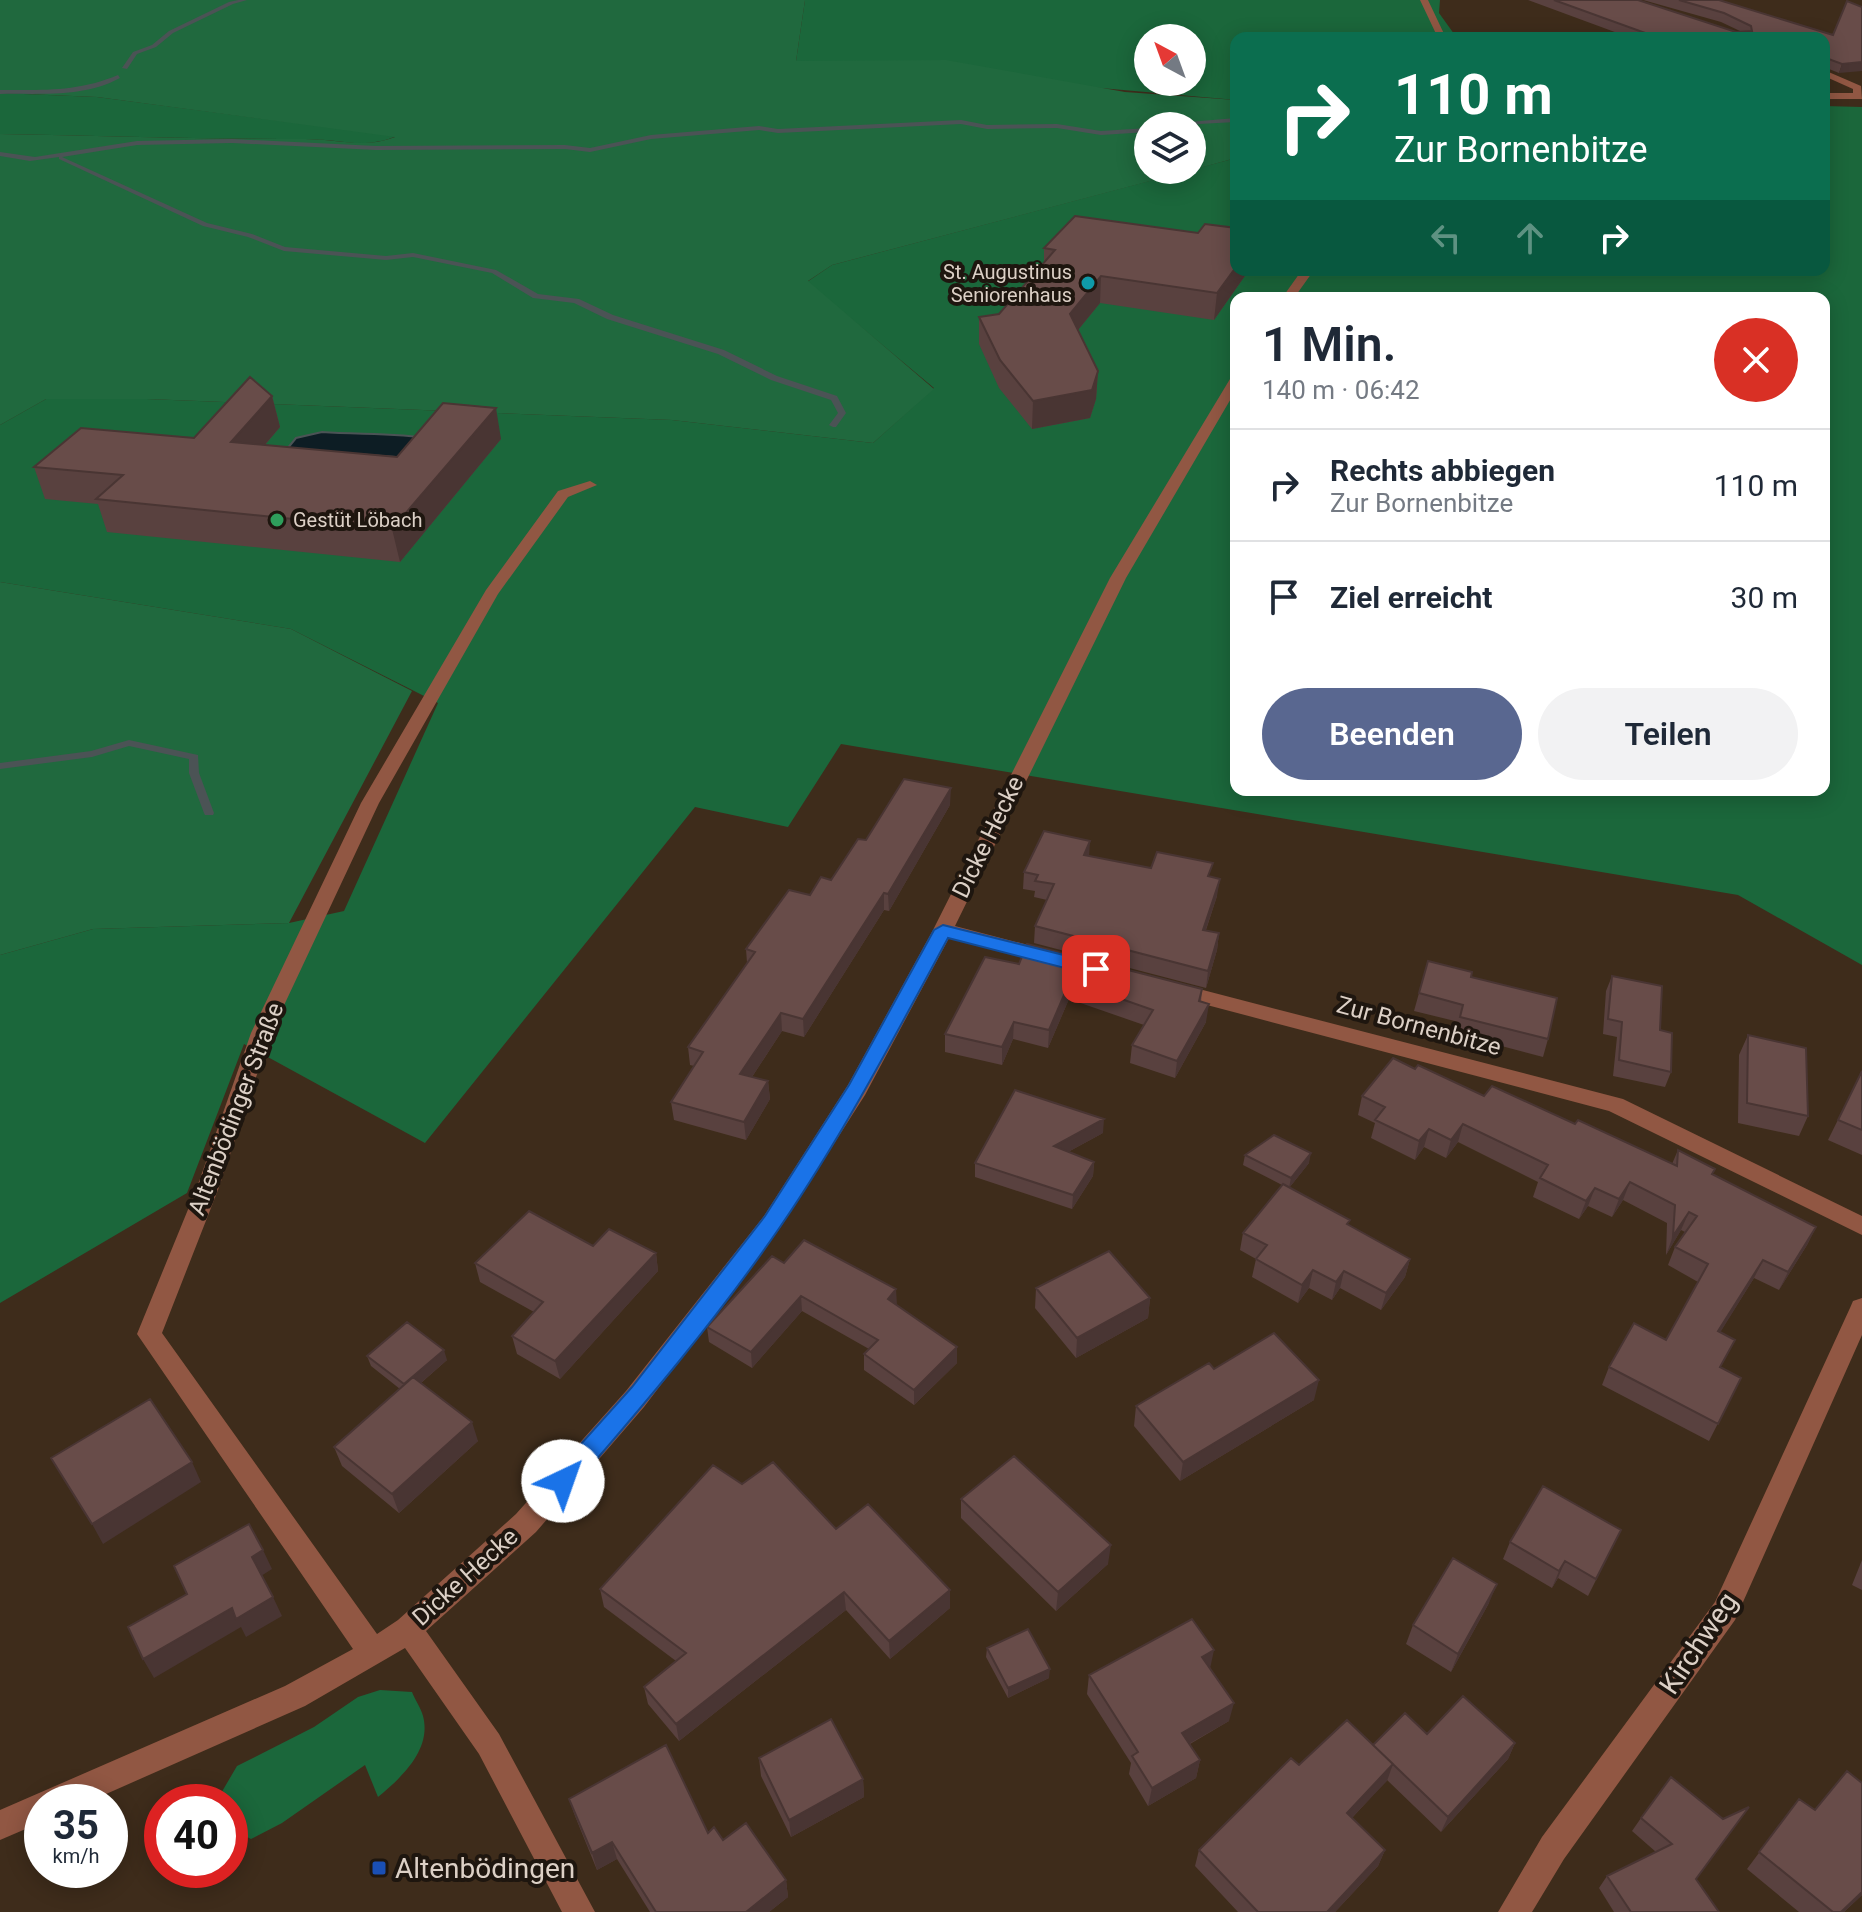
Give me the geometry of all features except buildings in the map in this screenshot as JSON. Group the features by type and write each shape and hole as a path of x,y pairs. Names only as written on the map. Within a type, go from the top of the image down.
{"street":[{"path":"1424,0 1438,32"},
{"path":"1830,76 1858,88 1860,96 1830,96"},
{"name":"Dicke Hecke","path":"94,1784 295,1696 373,1653 408,1629 526,1523 640,1394 772,1222 857,1089 943,930 1118,578 1230,389"},
{"name":"Altenbödinger Straße","path":"373,1653 149,1334 207,1190 261,1033 370,803 491,593 563,494 590,485"},
{"path":"943,930 1065,962"},
{"name":"Zur Bornenbitze","path":"1157,985 1615,1105 1862,1226"},
{"name":"Kirchweg","path":"1514,1912 1553,1848 1725,1611 1862,1308"},
{"path":"408,1629 489,1744 579,1912"},
{"path":"0,1825 24,1815"}],"green space":[{"path":"0,0 805,0 796,61 946,60 1134,93 1134,96 1230,100 1230,160 1206,166 1206,112 1134,112 1134,184 1139,184 832,265 808,281 934,389 873,443 672,420 147,399 46,399 0,425 0,134 305,139 362,143 395,137 97,97 0,93"},
{"path":"805,0 1440,0 1439,13 1453,32 1230,32 1230,99 1191,96 1206,96 1206,24 1134,24 1134,91 796,61"},
{"path":"0,93 97,97 397,136 362,143 306,139 0,134"},
{"path":"1830,106 1862,107 1862,965 1738,895 841,744 788,827 695,807 425,1143 244,1044 187,1193 0,1303 0,955 93,929 289,923 344,911 438,703 291,629 0,582 0,425 46,399 147,399 672,420 873,443 934,388 807,282 832,265 1138,184 1206,184 1206,166 1230,160 1230,276 1830,276"},
{"path":"0,582 291,629 412,691 289,923 93,929 0,955"},
{"path":"380,1690 412,1692 425,1728 419,1752 412,1762 378,1797 365,1765 282,1823 251,1839 248,1837 248,1784 226,1784 237,1766 314,1727 358,1697"}],"water":[{"path":"322,432 432,439 423,459 287,449 296,438"}],"waterway":[{"path":"125,68 135,53 154,46 171,32 231,3 245,0"},
{"path":"0,92 77,90 118,77"},
{"path":"1206,123 1230,121"},
{"path":"0,154 35,159 137,143 232,141 376,148 565,147 590,150 651,137 759,128 778,131 961,122 987,127 1057,126 1101,133 1134,131"},
{"path":"61,158 205,225 250,235 284,249 386,258 413,255 494,271 536,296 576,301 610,317 721,352 774,378 834,398 842,413 833,425"},
{"path":"0,766 92,754 129,743 194,757 194,773 209,813"}],"place":[{"name":"St. Augustinus Seniorenhaus","path":"1088,283"},
{"name":"Gestüt Löbach","path":"277,520"},
{"name":"Altenbödingen","path":"379,1868"}],"route":[{"path":"563,1481 640,1394 772,1222 857,1089 943,930 1096,969"}]}
